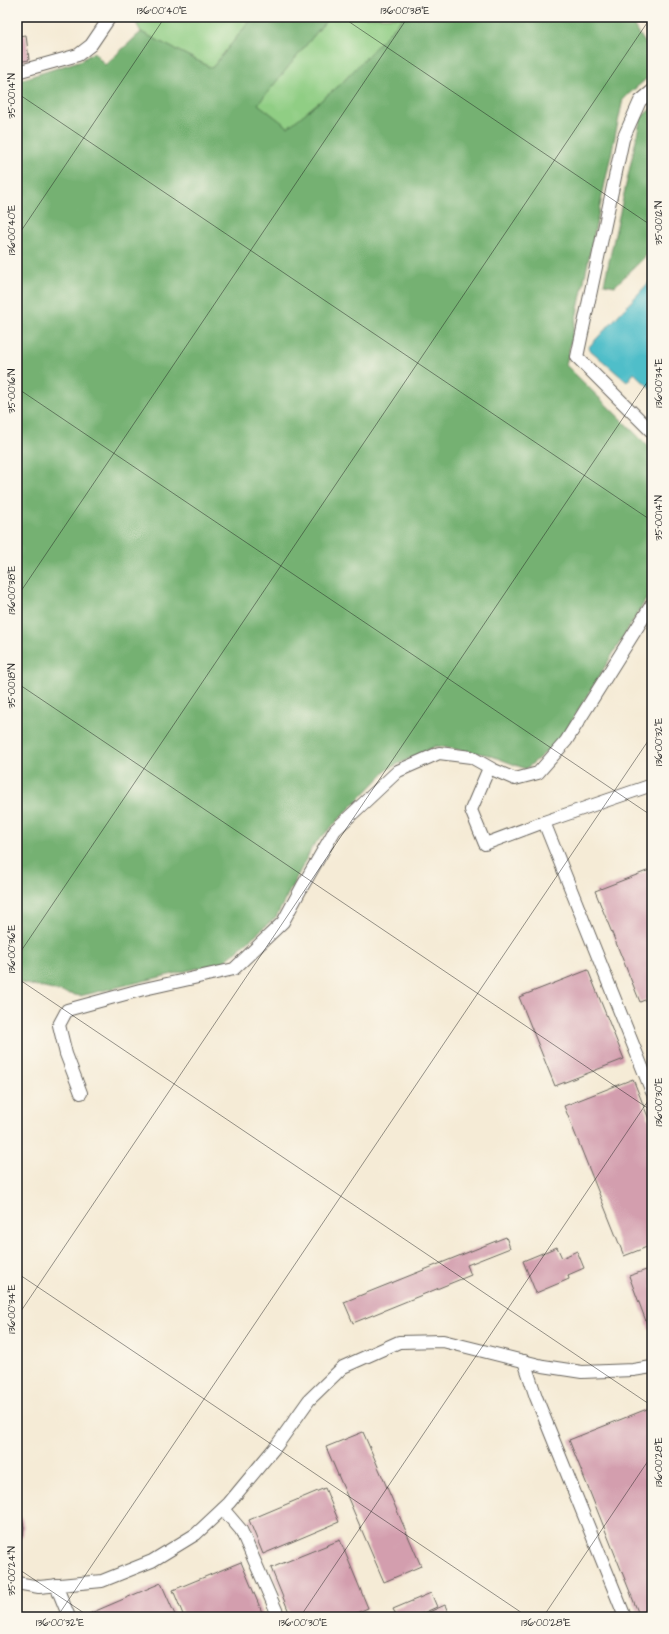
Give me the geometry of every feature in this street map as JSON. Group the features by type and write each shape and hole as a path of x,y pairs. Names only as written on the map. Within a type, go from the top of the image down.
{"lane":[{"path":"17,72 78,55 91,45 110,17"},
{"path":"652,91 640,100 623,139 577,357 652,432"},
{"path":"81,1093 66,1054 59,1025 67,1010 140,990 234,969 283,922 335,830 398,772 439,753 471,756 489,768 515,779 538,773 566,741 652,604"},
{"path":"489,768 471,810 485,844 652,785"},
{"path":"544,822 652,1092"},
{"path":"17,1583 39,1587 102,1581 152,1561 196,1534 223,1509 278,1445 310,1400 342,1367 399,1342 444,1341 543,1366 582,1372 633,1370 652,1367"},
{"path":"524,1361 536,1397 625,1617"},
{"path":"223,1509 241,1530 279,1617"},
{"path":"56,1585 69,1617"}],"green space":[{"path":"133,17 253,17 212,68 141,32"},
{"path":"253,17 329,17 258,104 288,127 340,85 404,17 628,17 652,53 652,74 623,99 566,365 652,450 652,590 560,740 526,769 489,755 436,746 388,769 313,846 276,917 224,962 80,996 17,982 17,81 82,60 94,52 105,65 141,32 212,68"},
{"path":"329,17 404,17 340,85 288,128 258,104"},
{"path":"652,108 652,250 615,286 604,284 641,117"}],"water":[{"path":"652,279 652,390 634,373 627,382 588,348"}],"building":[{"path":"26,35 29,60 17,62 17,36"},
{"path":"652,869 652,997 640,1002 595,891"},
{"path":"588,970 624,1059 555,1086 519,997"},
{"path":"633,1079 652,1127 652,1245 624,1256 564,1106"},
{"path":"506,1237 510,1248 467,1265 471,1275 353,1323 344,1302"},
{"path":"557,1247 562,1258 577,1251 584,1268 568,1275 569,1279 536,1293 523,1261"},
{"path":"652,1268 652,1328 649,1329 629,1276"},
{"path":"652,1407 652,1617 640,1617 569,1440"},
{"path":"363,1432 421,1566 384,1582 326,1447"},
{"path":"325,1488 339,1522 263,1554 249,1520"},
{"path":"17,1511 22,1519 24,1527 23,1535 17,1544"},
{"path":"340,1540 368,1608 347,1617 291,1617 271,1568"},
{"path":"241,1562 264,1617 184,1617 173,1590"},
{"path":"161,1583 176,1617 93,1617 91,1613"},
{"path":"431,1593 437,1607 414,1617 397,1617 393,1609"},
{"path":"445,1605 450,1617 428,1617 427,1613"}]}
